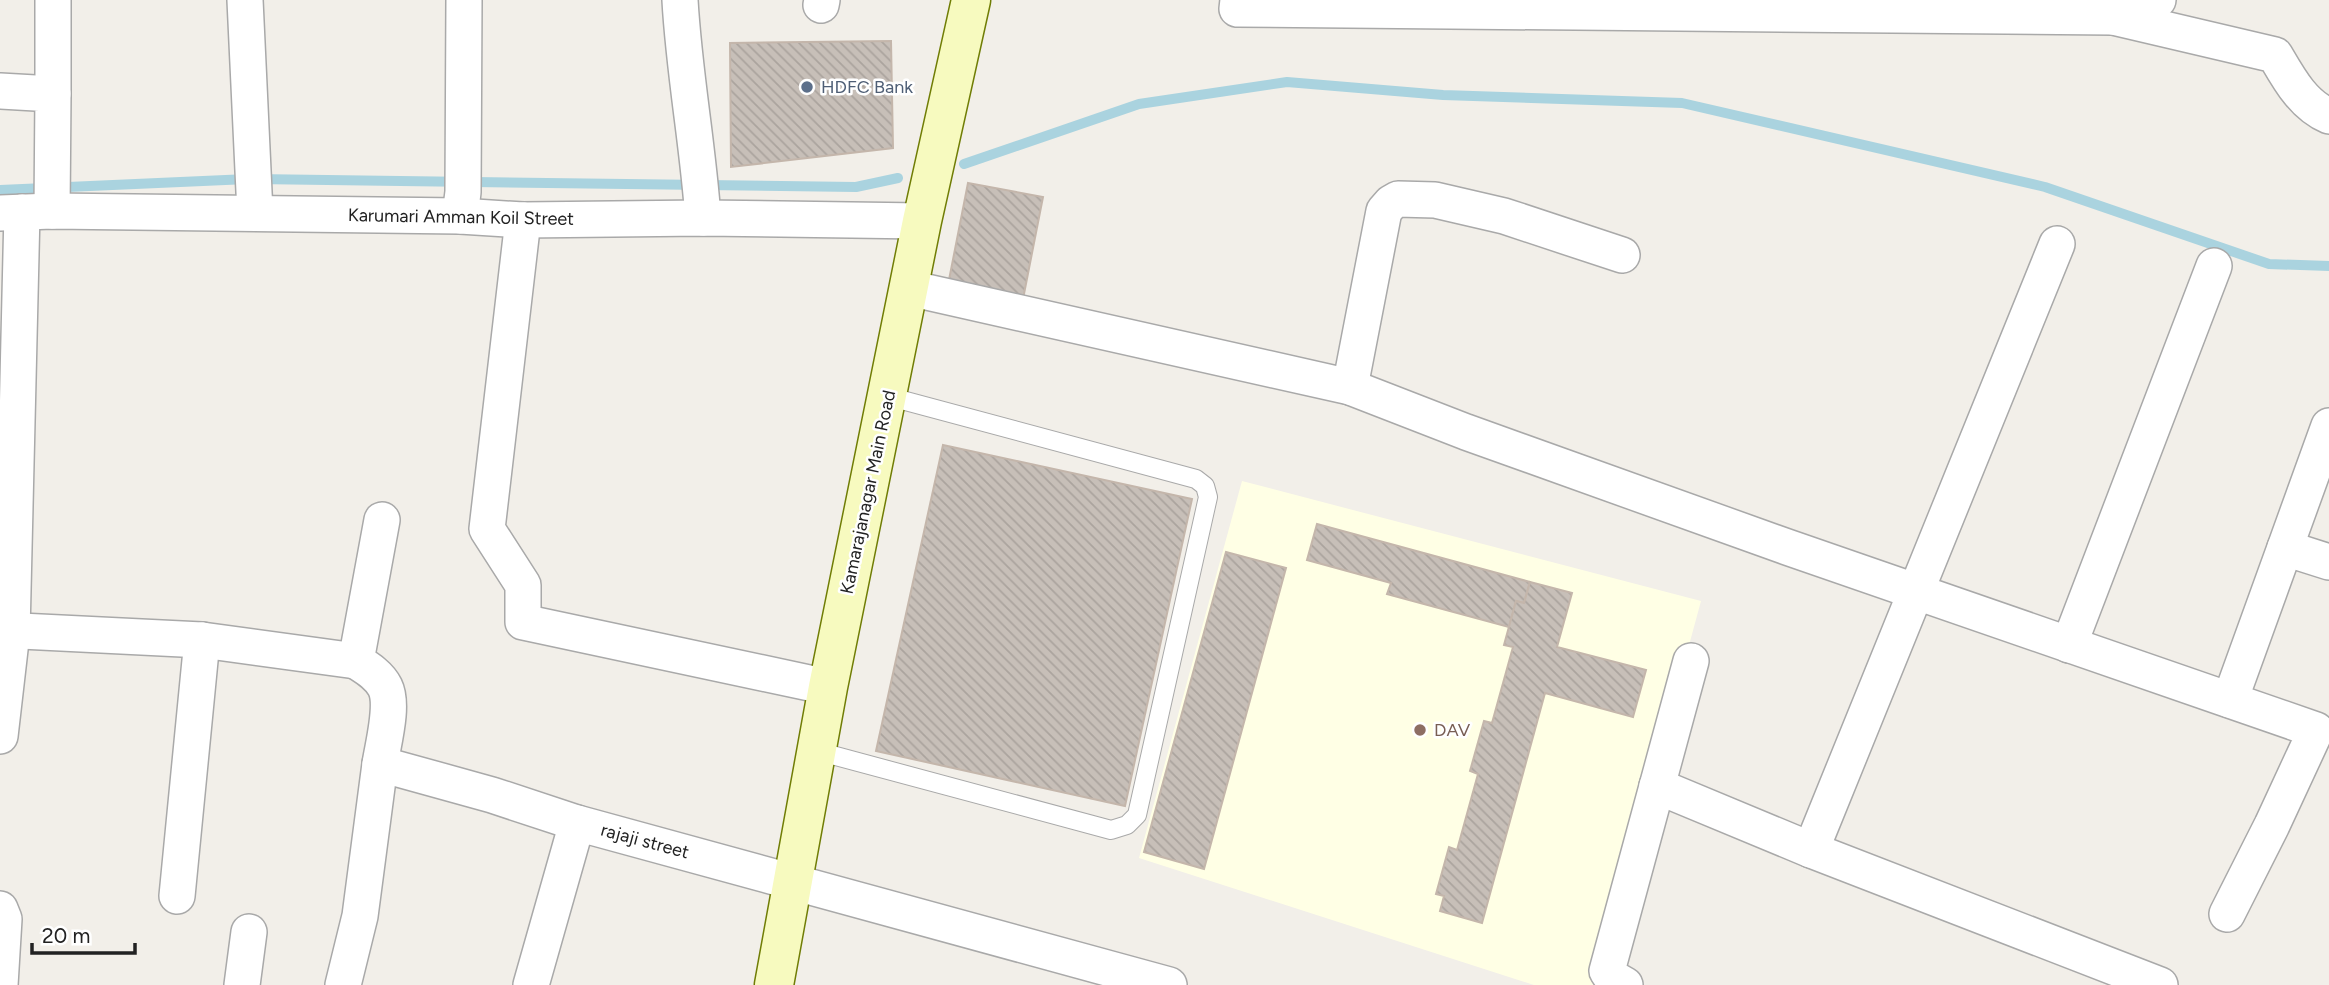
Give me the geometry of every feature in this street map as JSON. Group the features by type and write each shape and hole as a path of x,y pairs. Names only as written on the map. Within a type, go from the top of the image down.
{"main road":[{"name":"Kamarajanagar Main Road","path":"774,985 828,687 922,221 971,0"}],"street":[{"path":"0,736 25,212 52,176 52,0"},
{"path":"245,0 254,190"},
{"path":"460,216 463,192 464,0"},
{"path":"680,0 700,168 703,218"},
{"path":"1238,0 1237,9 2113,17 2275,55 2300,93 2315,110 2329,116"},
{"path":"2113,17 2158,0"},
{"path":"0,91 52,94"},
{"name":"Karumari Amman Koil Street","path":"25,212 254,190 460,216 523,220 703,218 922,221"},
{"path":"1350,387 1384,211 1398,199 1435,200 1504,216 1622,255"},
{"path":"523,220 487,529 523,585 523,622 828,687"},
{"path":"1811,850 2056,244"},
{"path":"2069,645 2214,266"},
{"path":"909,288 1350,387 1466,432 1917,593 2316,730 2227,914"},
{"path":"2230,700 2329,426"},
{"path":"356,661 382,520"},
{"path":"2285,548 2329,562"},
{"path":"6,631 202,640 356,661 375,674 386,688 388,706 360,916 343,985"},
{"path":"177,896 202,640"},
{"path":"1625,985 1611,977 1607,971 1691,661"},
{"path":"380,764 492,795 577,823"},
{"path":"1657,786 1811,850 2160,985"},
{"name":"rajaji street","path":"531,985 577,823 1169,985"},
{"path":"0,909 4,919 1,985"},
{"path":"242,985 249,932"}],"lane":[{"path":"817,751 1111,830 1127,825 1137,815 1208,497 1205,486 1196,479 887,396"}],"shaded area":[{"name":"DAV","path":"1242,481 1701,601 1597,985 1534,985 1139,858"}],"building":[{"path":"891,41 893,148 731,167 730,43"},
{"path":"968,183 1043,197 1023,299 948,285"},
{"path":"943,445 1192,499 1125,806 876,751"},
{"path":"1317,524 1530,582 1524,603 1516,601 1509,627 1387,594 1391,583 1307,560"},
{"path":"1226,552 1286,568 1204,869 1144,852"},
{"path":"1530,582 1572,593 1557,647 1646,670 1633,717 1545,693 1482,923 1440,911 1444,896 1436,894 1449,847 1457,850 1478,774 1470,771 1484,721 1492,723 1513,647 1504,645 1516,601 1524,603"}],"waterway":[{"path":"964,164 1139,104 1287,82 1443,95 1682,103 2045,187 2269,264 2329,266"},
{"path":"0,190 248,179 856,187 898,178"}],"place":[{"name":"HDFC Bank","path":"807,87"},
{"name":"DAV","path":"1420,730"}]}
